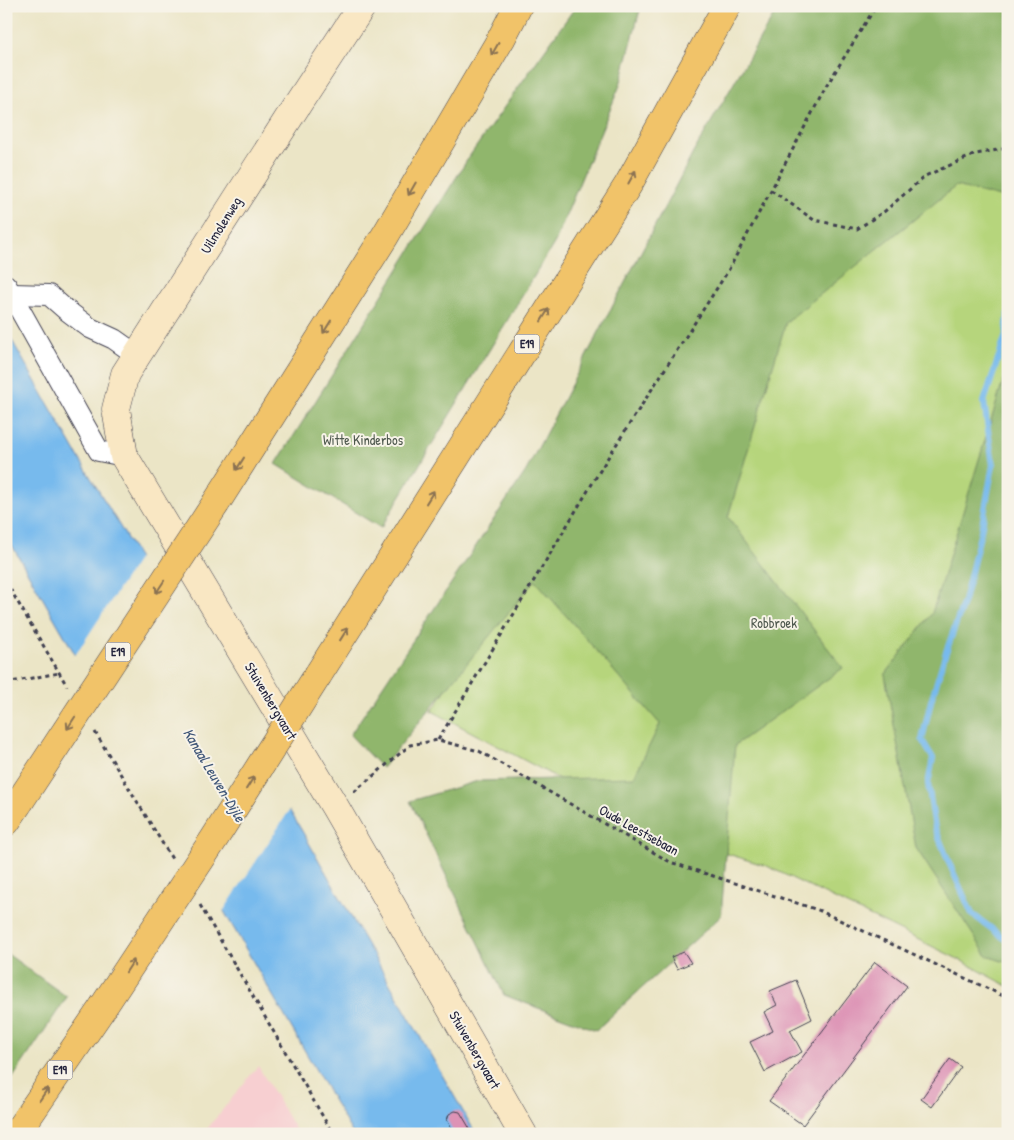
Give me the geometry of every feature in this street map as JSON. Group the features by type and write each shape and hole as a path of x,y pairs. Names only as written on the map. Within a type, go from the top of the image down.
{"highway":[{"name":"E19","path":"13,812 216,502 385,236 518,6"},
{"name":"E19","path":"16,1134 104,1007 214,839 628,185 727,6"}],"main road":[{"name":"Uilmolenweg","path":"124,456 116,409 125,374 362,6"},
{"name":"Stuivenbergvaart","path":"124,456 335,807 523,1134"}],"street":[{"path":"9,290 50,295 90,328 114,339 138,356"},
{"path":"9,290 99,451 124,456"}],"path":[{"path":"438,740 607,459 728,271 827,86 876,6"},
{"path":"771,190 814,220 857,229 885,211 925,176 976,154 1008,148"},
{"path":"6,683 59,673"},
{"name":"Oude Leestsebaan","path":"335,807 410,745 438,740 479,751 670,862 818,910 1008,998"}],"shaded area":[{"path":"258,1066 298,1134 203,1134"}],"green space":[{"name":"Witte Kinderbos","path":"576,6 641,6 620,85 555,242 381,528 276,464 471,154"},
{"path":"779,6 1008,6 1008,199 956,186 786,322 728,517 843,668 735,745 721,916 596,1030 504,995 410,801 478,781 634,777 660,724 535,580 382,768 350,735 526,471 693,153"},
{"name":"Robbroek","path":"1008,6 1008,986 960,960 767,866 695,844 627,815 432,711 511,588"},
{"path":"1008,365 1008,963 987,956 916,848 885,675 932,613"},
{"path":"6,953 67,997 6,1088"}],"water":[{"name":"Kanaal Leuven-Dijle","path":"6,330 82,463 302,831 476,1134 353,1134 6,535"}],"pier":[{"path":"141,555 291,808 222,913 74,657"}],"building":[{"path":"684,952 691,963 677,969 671,957"},
{"path":"875,962 907,986 803,1125 769,1101"},
{"path":"796,980 812,1019 790,1030 802,1052 765,1072 750,1042 773,1031 764,1012 777,1005 770,991"},
{"path":"950,1059 961,1067 932,1107 921,1099"},
{"path":"455,1111 460,1112 473,1134 455,1134 447,1120 449,1114"}],"waterway":[{"path":"1008,315 1006,335 984,402 993,465 981,531 964,601 931,701 922,740 933,758 928,784 935,828 950,865 972,914 1008,941"}]}
